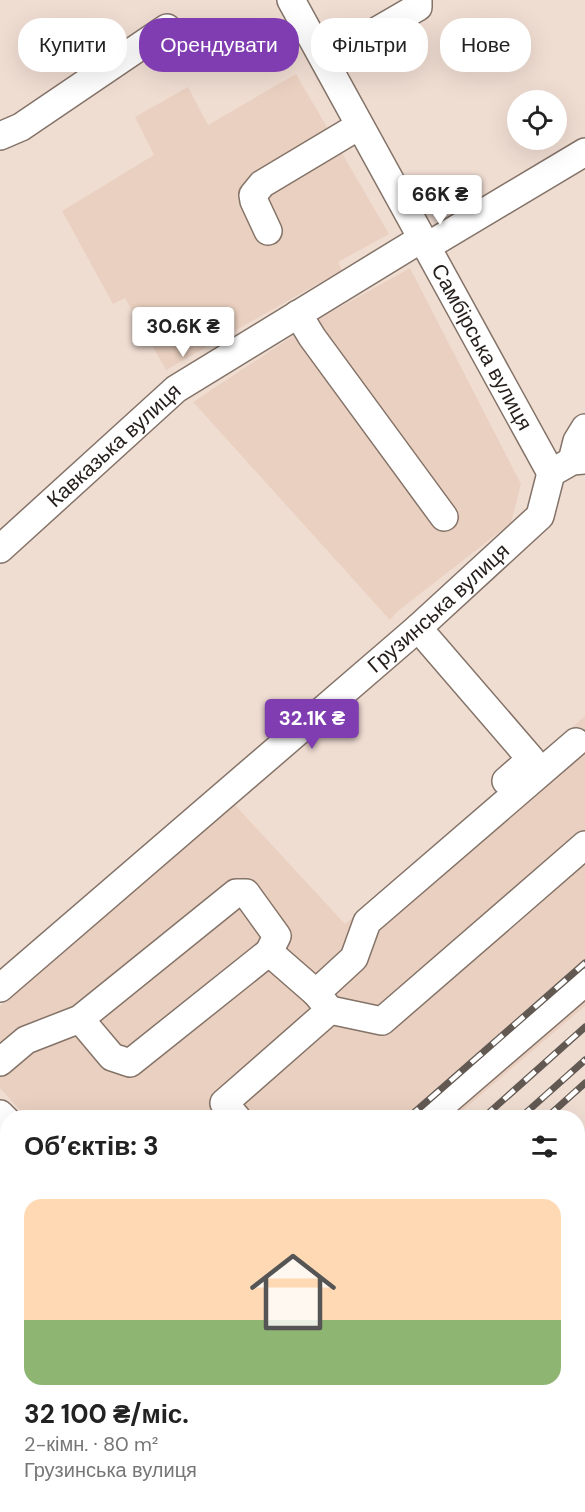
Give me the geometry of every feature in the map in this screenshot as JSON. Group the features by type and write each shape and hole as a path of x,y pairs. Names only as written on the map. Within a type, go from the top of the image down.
{"street":[{"name":"Самбірська вулиця","path":"291,0 311,36"},
{"path":"399,18 418,7 418,0"},
{"path":"0,136 21,127 139,47"},
{"name":"Самбірська вулиця","path":"331,72 424,243 569,465"},
{"path":"268,231 253,195 262,184 359,126"},
{"name":"Кавказька вулиця","path":"0,549 176,389 298,314 585,152"},
{"path":"298,314 312,337 444,517"},
{"name":"Грузинська вулиця","path":"0,988 418,628 540,516 569,465 577,441 585,428"},
{"path":"418,628 531,759 477,807"},
{"path":"230,1110 224,1103 323,1001 354,958 368,922 576,742"},
{"path":"269,952 323,1001 382,1021 585,844"},
{"path":"0,1062 26,1040 80,1019 236,893 246,893 277,936 269,952 130,1063 112,1057 80,1019"},
{"path":"436,1110 585,982"}],"shaded area":[{"path":"296,74 389,234 338,262 342,270 166,370 125,298 113,304 62,211 154,155 135,117 188,87 208,125"},
{"path":"410,268 521,484 511,523 398,611 390,620 193,402 317,320"},
{"path":"585,716 585,1006 463,1110 20,1110 0,1088 0,1006 234,804 345,924"}],"railway":[{"path":"417,1110 585,963"},
{"path":"492,1110 585,1027"},
{"path":"529,1110 585,1060"},
{"path":"555,1110 585,1083"}]}
